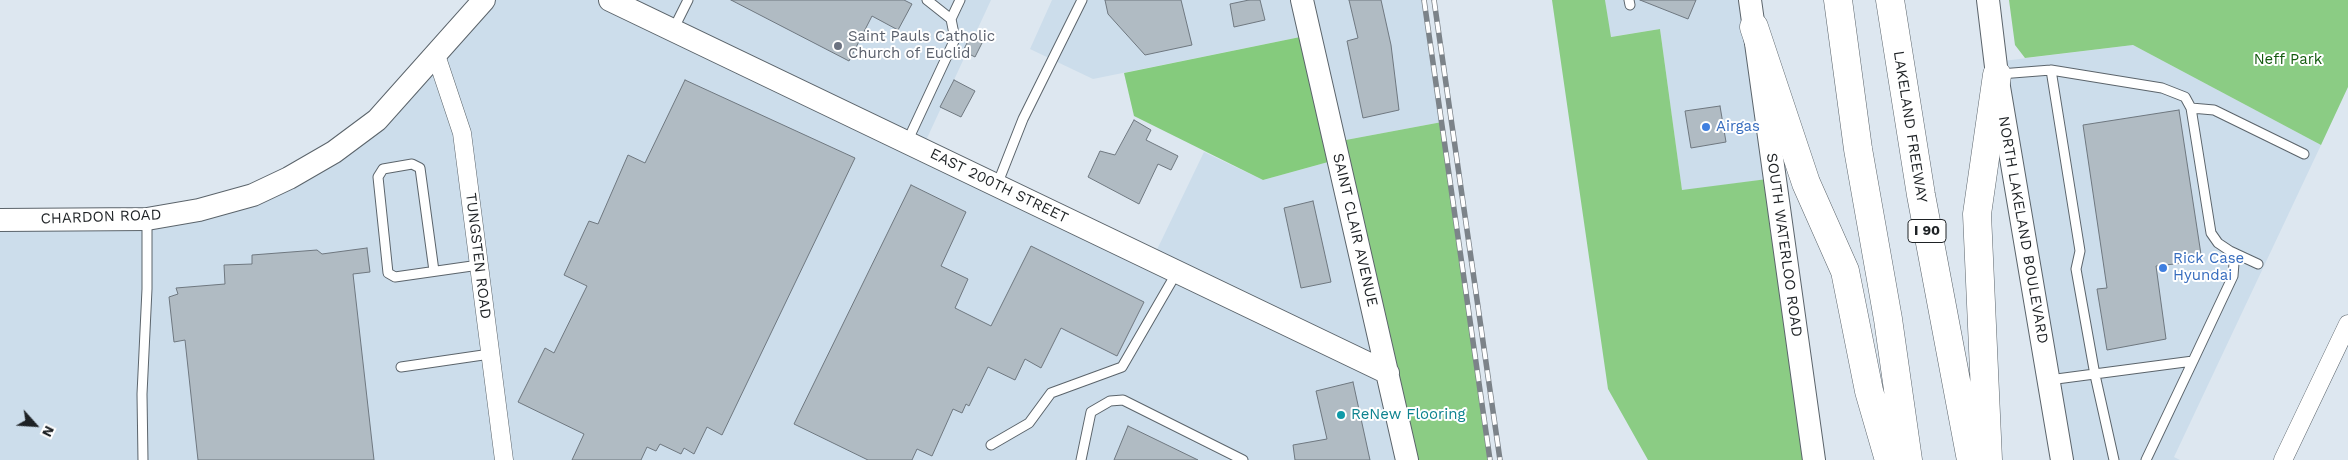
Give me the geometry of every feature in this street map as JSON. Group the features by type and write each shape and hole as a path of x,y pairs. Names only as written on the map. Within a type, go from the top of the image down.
{"highway":[{"path":"1838,0 1858,149 1888,319 1908,460"},
{"name":"LAKELAND FREEWAY","path":"1890,0 1920,195 1971,460"},
{"path":"1754,28 1806,183 1845,270 1869,391 1889,460"},
{"path":"1988,460 1977,214 1997,75"}],"street":[{"name":"CHARDON ROAD","path":"0,220 147,219 199,210 253,195 289,178 334,152 378,120 484,0"},
{"name":"EAST 200TH STREET","path":"610,0 1388,373"},
{"name":"SAINT CLAIR AVENUE","path":"1302,0 1407,460"},
{"name":"SOUTH WATERLOO ROAD","path":"1750,0 1814,460"},
{"name":"NORTH LAKELAND BOULEVARD","path":"1988,0 1997,75 2062,460"},
{"name":"TUNGSTEN ROAD","path":"436,55 462,133 504,460"},
{"path":"2283,460 2348,324"}],"lane":[{"path":"673,30 688,0"},
{"path":"907,142 956,39 951,20 926,0"},
{"path":"951,20 960,0"},
{"path":"997,186 1023,119 1082,0"},
{"path":"1997,75 2051,70 2162,88 2185,97 2191,108 2211,234 2218,243 2230,251 2258,264"},
{"path":"2051,70 2080,252 2076,269 2095,375 2114,460"},
{"path":"2191,108 2214,110 2304,154"},
{"path":"434,271 420,168 412,164 383,169 378,177 388,273 395,277 434,271 479,264"},
{"path":"143,460 142,394 147,289 147,219"},
{"path":"2146,460 2233,276 2234,263 2230,251"},
{"path":"991,445 1029,423 1051,393 1122,367 1177,272"},
{"path":"401,367 490,354"},
{"path":"2048,380 2193,361"},
{"path":"1081,460 1091,412 1110,401 1123,400 1243,460"}],"shaded area":[{"path":"484,0 991,0 922,149 1152,260 1204,152 1263,180 1339,159 1407,460 0,460 0,220 199,210 334,152"},
{"path":"1052,0 1424,0 1442,122 1335,142 1310,35 1093,79 1030,49"},
{"path":"1605,0 1750,0 1775,178 1682,191 1660,29 1610,37"},
{"path":"2133,45 2321,145 2174,457 2180,460 2062,460 1995,62"}],"green space":[{"path":"1552,0 1605,0 1611,37 1660,29 1682,190 1775,178 1814,460 1648,460 1608,389"},
{"name":"Neff Park","path":"2009,0 2348,0 2348,87 2321,145 2133,45 2025,58 2015,45"},
{"path":"1310,35 1339,159 1263,180 1134,116 1124,73"},
{"path":"1442,122 1490,460 1407,460 1335,142"}],"building":[{"name":"Saint Pauls Catholic Church of Euclid","path":"731,0 904,0 912,4 898,30 872,16 849,61"},
{"path":"1105,0 1181,0 1192,45 1145,55 1108,14"},
{"path":"1260,0 1265,20 1234,27 1230,4"},
{"path":"1349,0 1381,0 1391,45 1399,110 1363,118 1347,41 1358,38"},
{"path":"1640,0 1696,0 1688,19"},
{"path":"970,37 982,43 975,57 963,51"},
{"path":"685,80 855,158 722,435 707,427 694,454 684,448 681,454 660,444 656,451 647,447 641,460 572,460 584,434 518,402 545,348 554,353 587,286 564,275 589,221 598,224 628,155 645,163"},
{"path":"954,80 975,91 961,117 940,107"},
{"name":"Airgas","path":"1720,106 1726,142 1691,148 1685,111"},
{"path":"2179,110 2202,261 2156,266 2166,339 2107,350 2097,289 2107,288 2083,125"},
{"path":"1134,120 1151,130 1146,140 1178,156 1171,170 1158,164 1139,204 1088,177 1100,151 1115,155"},
{"path":"911,185 966,212 941,266 968,279 955,308 991,326 1031,246 1144,302 1117,356 1061,328 1041,368 1025,359 1015,380 988,367 969,406 966,404 962,413 953,409 932,456 917,449 912,460 868,460 794,424"},
{"path":"1313,201 1331,282 1301,288 1284,208"},
{"path":"367,248 370,272 353,274 374,460 198,460 185,340 174,342 169,297 178,294 176,288 225,284 224,265 252,264 252,255 317,250 322,254"},
{"name":"ReNew Flooring","path":"1353,382 1370,460 1295,460 1293,445 1327,439 1316,391"},
{"path":"1128,426 1198,460 1114,460"}],"railway":[{"path":"1424,0 1490,460"},
{"path":"1434,0 1500,460"}],"place":[{"name":"Saint Pauls Catholic Church of Euclid","path":"838,46"},
{"name":"Airgas","path":"1706,127"},
{"name":"Rick Case Hyundai","path":"2163,268"},
{"name":"ReNew Flooring","path":"1341,415"}]}
